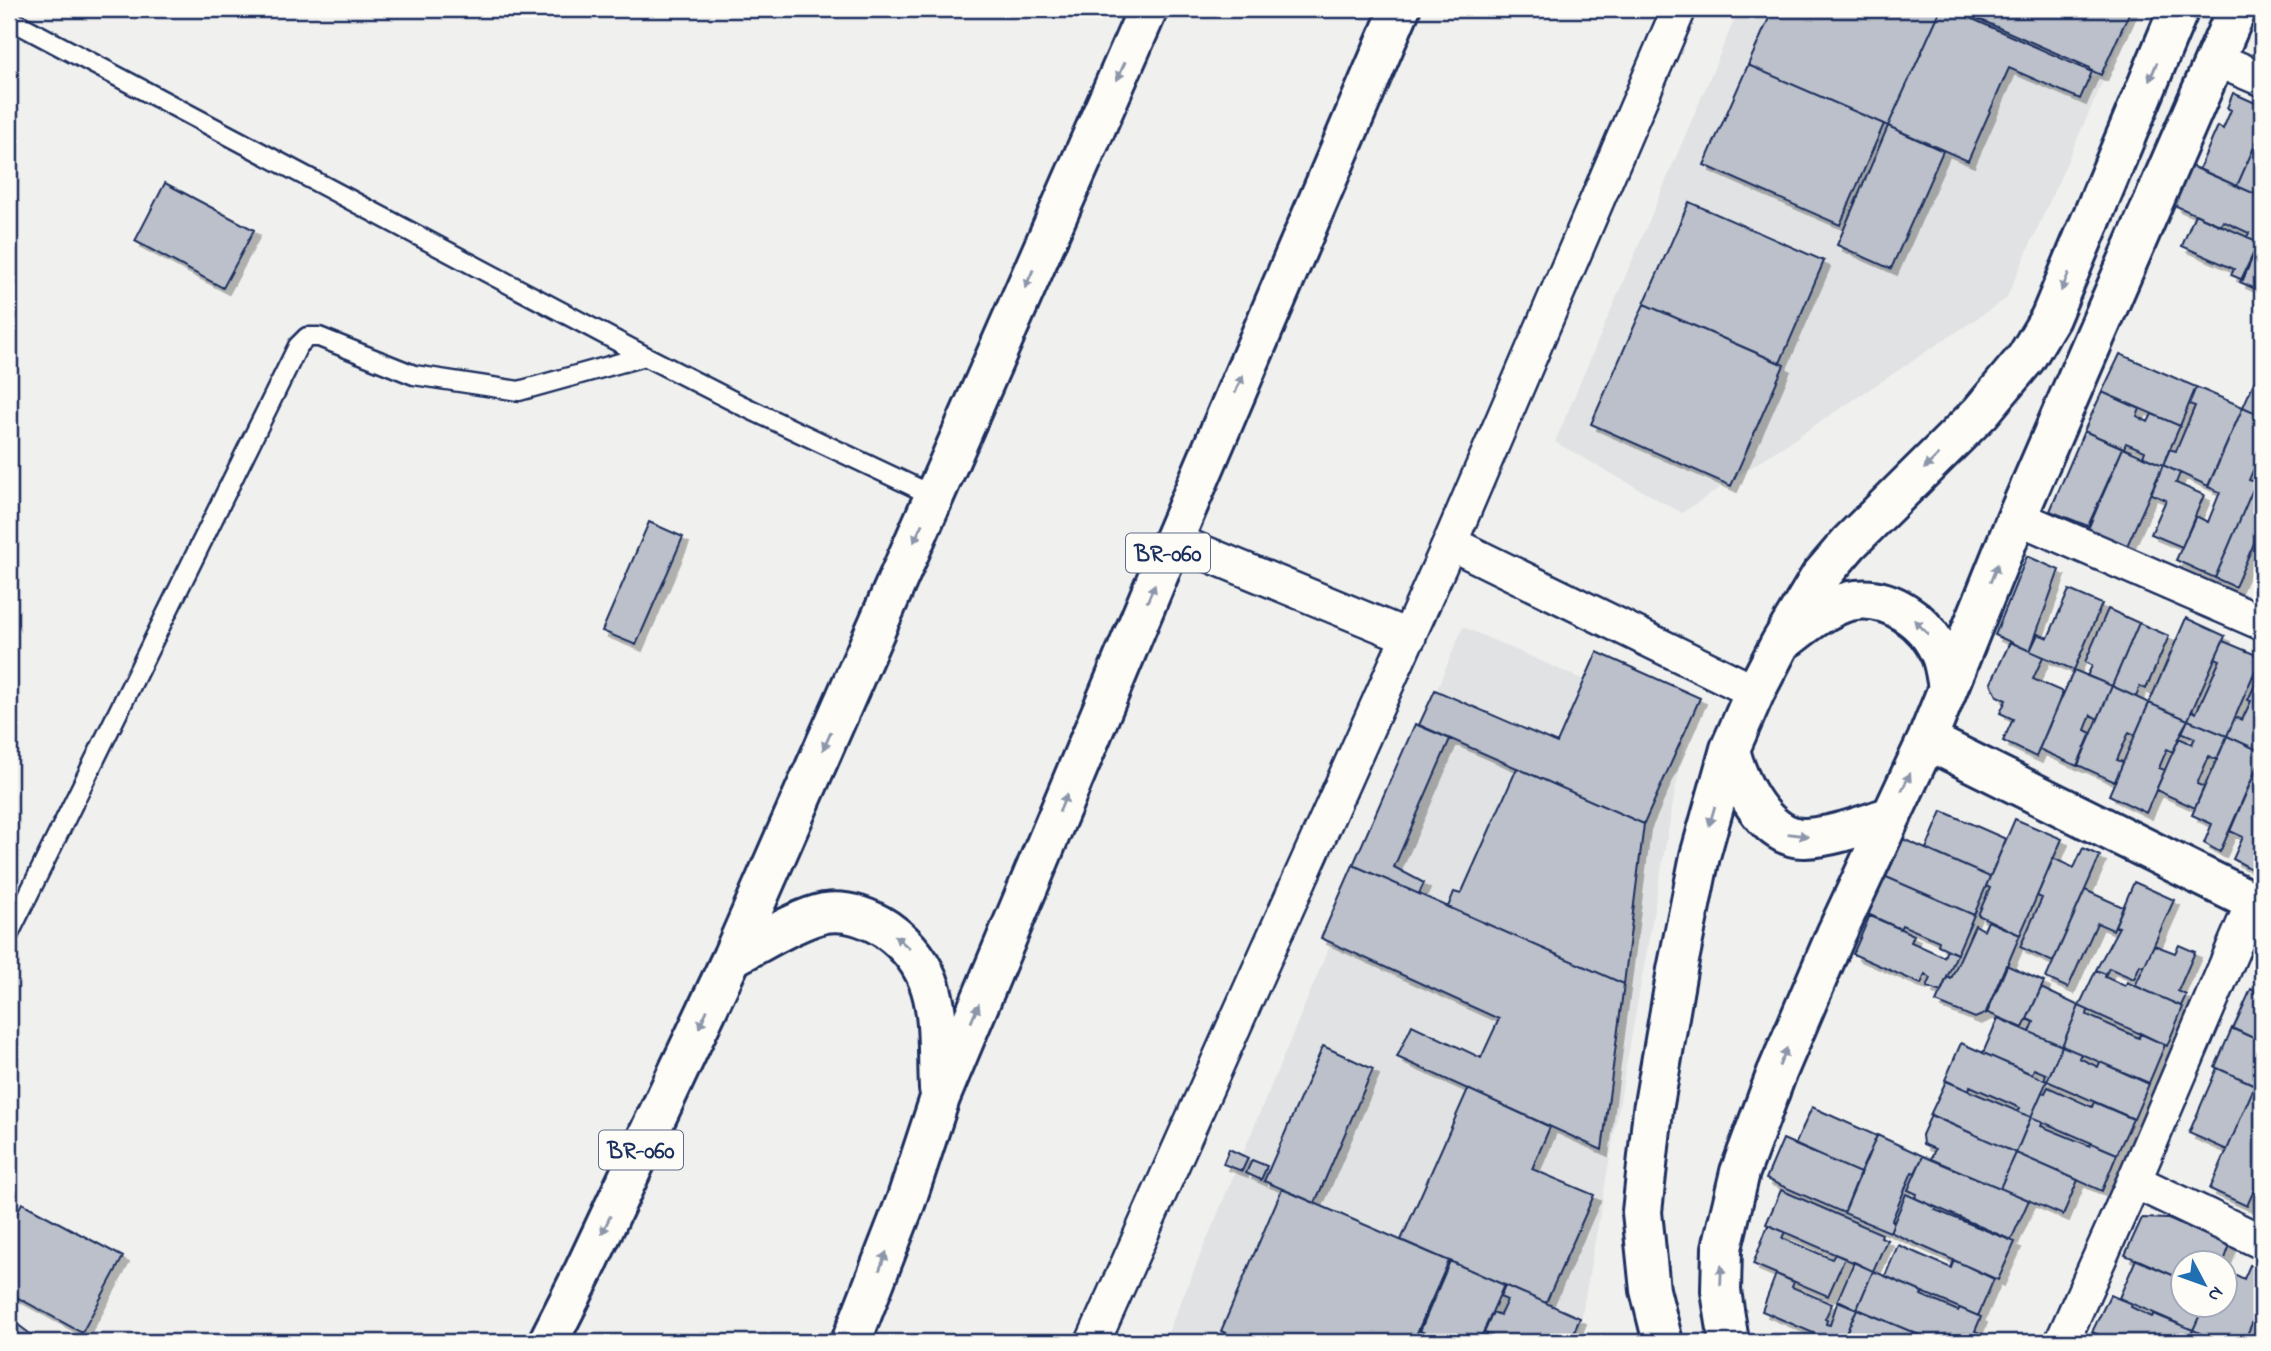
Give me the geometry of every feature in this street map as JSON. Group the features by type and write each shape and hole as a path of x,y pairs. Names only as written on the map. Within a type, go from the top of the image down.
{"main road":[{"name":"BR-060","path":"548,1342 732,957 1148,9"},
{"name":"BR-060","path":"851,1342 906,1201 940,1098 1173,540 1400,9"},
{"path":"1657,1337 1642,1212 1653,1110 1700,856 1730,749 1780,644 1821,577 1849,543 1981,412 2026,358 2050,318 2179,9"},
{"path":"1729,1342 1721,1291 1722,1248 1740,1172 1776,1075 1889,817 1927,740 2017,517 2237,9"},
{"path":"1780,644 1810,621 1832,609 1851,601 1875,601 1899,608 1929,634 1942,657 1948,688"},
{"path":"1927,740 2257,904"},
{"path":"1730,749 1747,794 1761,814 1790,836 1820,836 1889,817"},
{"path":"732,957 792,926 824,914 855,913 874,922 911,950 924,969 934,994 940,1098"}],"street":[{"path":"1093,1342 1409,637 1679,9"},
{"path":"2215,59 2262,79"},
{"path":"2017,517 2262,623"},
{"path":"1173,540 1409,637"},
{"path":"1450,543 1755,692"},
{"path":"2063,1342 2257,904"},
{"path":"2134,1181 2262,1242"}],"lane":[{"path":"9,19 740,405 934,496"},
{"path":"9,934 298,346 307,337 319,337 414,376 519,391 645,356"}],"shaded area":[{"path":"1739,9 2135,9 2006,299 1682,513 1555,442"},
{"path":"1463,627 1687,725 1577,1342 1164,1342"}],"building":[{"path":"1773,9 1941,9 1888,126 1748,65"},
{"path":"1941,9 1950,9 2092,72 2080,99 2009,68 1968,161 1888,126"},
{"path":"1956,9 2131,9 2101,75"},
{"path":"1748,65 1884,124 1840,225 1704,165"},
{"path":"2233,93 2262,106 2262,129 2237,186 2199,169 2218,126 2223,129 2231,110 2227,108"},
{"path":"1888,126 1943,151 1891,269 1837,245"},
{"path":"2262,129 2262,197 2237,186"},
{"path":"2191,166 2262,197 2262,235 2259,242 2247,237 2249,233 2223,221 2221,226 2174,205"},
{"path":"165,183 254,230 223,288 135,241"},
{"path":"1689,202 1824,261 1780,363 1644,304"},
{"path":"2195,214 2259,242 2243,280 2231,275 2234,269 2182,246"},
{"path":"2262,235 2262,292 2240,282"},
{"path":"1644,304 1784,365 1731,486 1591,424"},
{"path":"2120,354 2196,387 2180,426 2102,392"},
{"path":"2258,373 2262,375 2262,416 2243,407"},
{"path":"2196,387 2243,407 2208,486 2163,465 2169,449 2176,451 2195,406 2189,404"},
{"path":"2102,392 2140,409 2137,416 2148,422 2152,414 2180,426 2163,465 2143,457 2145,451 2126,443 2124,448 2084,431"},
{"path":"2243,407 2262,416 2262,463 2257,461 2249,480 2256,482 2215,578 2176,560 2196,516 2208,522 2220,492 2208,487"},
{"path":"2084,431 2123,448 2088,526 2050,511"},
{"path":"2123,448 2163,465 2127,546 2088,529"},
{"path":"2163,465 2180,473 2176,483 2204,495 2182,547 2151,534 2166,500 2151,494"},
{"path":"2262,468 2262,525 2235,587 2215,578"},
{"path":"649,522 683,537 636,645 602,631"},
{"path":"2027,556 2059,570 2030,651 1995,635"},
{"path":"2262,570 2262,599 2252,594"},
{"path":"2069,590 2102,604 2074,670 2030,651 2038,634 2048,638"},
{"path":"2108,609 2139,623 2112,686 2087,676 2092,666 2085,662"},
{"path":"2186,618 2225,636 2188,720 2149,703"},
{"path":"2139,623 2169,636 2146,689 2140,686 2136,697 2112,686"},
{"path":"2223,641 2261,657 2227,736 2188,720 2192,710 2196,713 2220,660 2215,658"},
{"path":"2010,642 2043,657 2033,679 2063,692 2036,757 2003,741 2013,719 2000,713 2006,700 1997,696 1991,683"},
{"path":"1597,652 1700,698 1644,824 1419,725 1435,690 1557,743"},
{"path":"2261,657 2262,752 2227,736 2235,717 2242,720 2251,701 2248,700 2258,678 2253,676"},
{"path":"2074,670 2112,686 2098,719 2091,715 2085,730 2091,733 2077,766 2039,749"},
{"path":"2112,686 2149,703 2135,735 2129,732 2117,760 2123,762 2115,782 2078,765"},
{"path":"2149,703 2188,720 2173,752 2167,749 2159,768 2165,770 2146,813 2109,795"},
{"path":"2188,720 2227,736 2217,760 2209,756 2197,784 2204,787 2195,808 2156,790 2179,738 2192,744 2195,738 2181,732"},
{"path":"1415,724 1450,739 1394,867 1424,883 1419,894 1353,865"},
{"path":"2227,736 2262,752 2262,756 2220,852 2204,843 2212,824 2192,815"},
{"path":"2262,756 2262,861 2257,872 2233,859 2243,837 2230,831"},
{"path":"1517,768 1644,824 1624,984 1448,907 1454,892 1461,894"},
{"path":"1942,811 2006,839 1990,877 1926,849"},
{"path":"2015,819 2062,839 2020,935 1978,915 1990,888 1986,886"},
{"path":"1903,839 1990,877 1974,915 1886,877"},
{"path":"2083,848 2100,856 2053,962 2020,947 2042,898 2037,896 2053,858 2074,868"},
{"path":"1353,865 1624,984 1602,1150 1397,1057 1412,1025 1481,1058 1499,1019 1321,938"},
{"path":"1884,876 1974,915 1957,954 1938,945 1939,941 1902,925 1900,929 1868,915"},
{"path":"2134,882 2174,900 2144,967 2140,965 2134,979 2109,968 2106,974 2096,970 2119,927 2115,926"},
{"path":"2085,890 2123,907 2113,930 2097,923 2068,988 2046,978"},
{"path":"1870,915 1914,935 1911,942 1944,957 1947,950 1957,954 1941,992 1927,987 1931,978 1925,974 1921,984 1853,954"},
{"path":"1988,921 2020,935 1987,1013 1975,1018 1936,1002 1947,977 1951,979 1975,925 1984,930"},
{"path":"2154,945 2175,953 2179,945 2195,952 2178,991 2186,995 2181,1006 2135,986"},
{"path":"2006,965 2044,982 2023,1028 1986,1012"},
{"path":"2096,970 2125,986 2127,982 2183,1007 2167,1046 2079,1006"},
{"path":"2041,988 2079,1006 2062,1046 2030,1032 2034,1022 2027,1019"},
{"path":"2251,989 2262,994 2262,1042 2233,1029"},
{"path":"2079,1006 2088,1010 2087,1015 2139,1038 2140,1033 2165,1045 2149,1083 2062,1046"},
{"path":"1998,1018 2062,1046 2047,1081 2044,1080 2046,1074 2034,1069 2032,1074 1983,1053"},
{"path":"2232,1028 2262,1042 2262,1088 2215,1067"},
{"path":"1961,1043 2047,1081 2031,1117 2018,1112 2020,1108 1970,1086 1969,1091 1945,1080"},
{"path":"1323,1046 1373,1069 1315,1203 1264,1181"},
{"path":"2062,1046 2081,1054 2079,1058 2098,1067 2100,1062 2149,1084 2134,1119 2047,1081"},
{"path":"2217,1068 2255,1085 2227,1150 2189,1133"},
{"path":"1946,1081 2031,1117 2016,1153 1930,1115"},
{"path":"2255,1085 2262,1088 2262,1152 2259,1159 2262,1161 2262,1172 2247,1206 2210,1189"},
{"path":"2048,1087 2092,1107 2094,1102 2133,1119 2117,1154 2031,1117 2042,1092 2045,1093"},
{"path":"1468,1089 1550,1127 1532,1169 1594,1195 1546,1303 1401,1240"},
{"path":"1812,1107 1877,1136 1860,1173 1795,1145"},
{"path":"1931,1115 2016,1153 2000,1188 1931,1159 1935,1149 1923,1144 1922,1135"},
{"path":"2031,1117 2043,1122 2041,1126 2117,1154 2102,1191 2016,1153"},
{"path":"1877,1135 1923,1156 1915,1173 1912,1172 1892,1220 1894,1222 1890,1232 1844,1213"},
{"path":"1783,1139 1860,1173 1844,1213 1766,1179"},
{"path":"1229,1149 1248,1158 1242,1171 1223,1164"},
{"path":"2016,1153 2078,1180 2063,1215 2000,1188"},
{"path":"1923,1156 2029,1200 2011,1240 1915,1198 1917,1194 1908,1190"},
{"path":"1252,1160 1267,1166 1261,1180 1246,1173"},
{"path":"1282,1189 1449,1261 1413,1342 1246,1342 1221,1331"},
{"path":"1781,1190 1882,1234 1881,1237 1887,1240 1873,1271 1766,1224"},
{"path":"1906,1194 1937,1208 1935,1210 2015,1242 1998,1280 1890,1232"},
{"path":"22,1203 123,1257 82,1333 9,1293 9,1228"},
{"path":"2142,1218 2168,1219 2230,1245 2228,1250 2170,1250 2170,1274 2125,1255"},
{"path":"1768,1225 1785,1232 1782,1238 1832,1259 1835,1254 1845,1258 1828,1296 1753,1264"},
{"path":"1898,1245 1951,1268 1954,1260 1994,1279 1978,1316 1885,1276"},
{"path":"2136,1259 2170,1274 2170,1320 2198,1320 2193,1330 2119,1298"},
{"path":"1450,1261 1504,1285 1479,1342 1447,1342 1420,1331"},
{"path":"1854,1262 1873,1271 1857,1309 1837,1301"},
{"path":"2250,1265 2262,1270 2262,1300 2244,1342 2220,1342 2193,1330 2198,1320 2240,1320 2240,1277 2244,1279"},
{"path":"1873,1271 1958,1311 1960,1308 1981,1317 1975,1331 2000,1342 1936,1342 1857,1309"},
{"path":"1776,1274 1794,1282 1792,1287 1832,1304 1825,1319 1826,1324 1830,1325 1838,1300 1857,1309 1842,1342 1834,1342 1762,1311"},
{"path":"1505,1285 1580,1318 1570,1342 1489,1342 1492,1336 1484,1333 1493,1312 1500,1315 1507,1300 1500,1297"},
{"path":"2110,1295 2132,1304 2131,1307 2152,1317 2154,1314 2193,1330 2188,1342 2115,1342 2092,1332"},
{"path":"1858,1309 1936,1342 1842,1342"},
{"path":"9,1318 41,1342 9,1342"},
{"path":"2092,1332 2115,1342 2088,1342"},
{"path":"1817,1335 1831,1341 1814,1342"}]}
